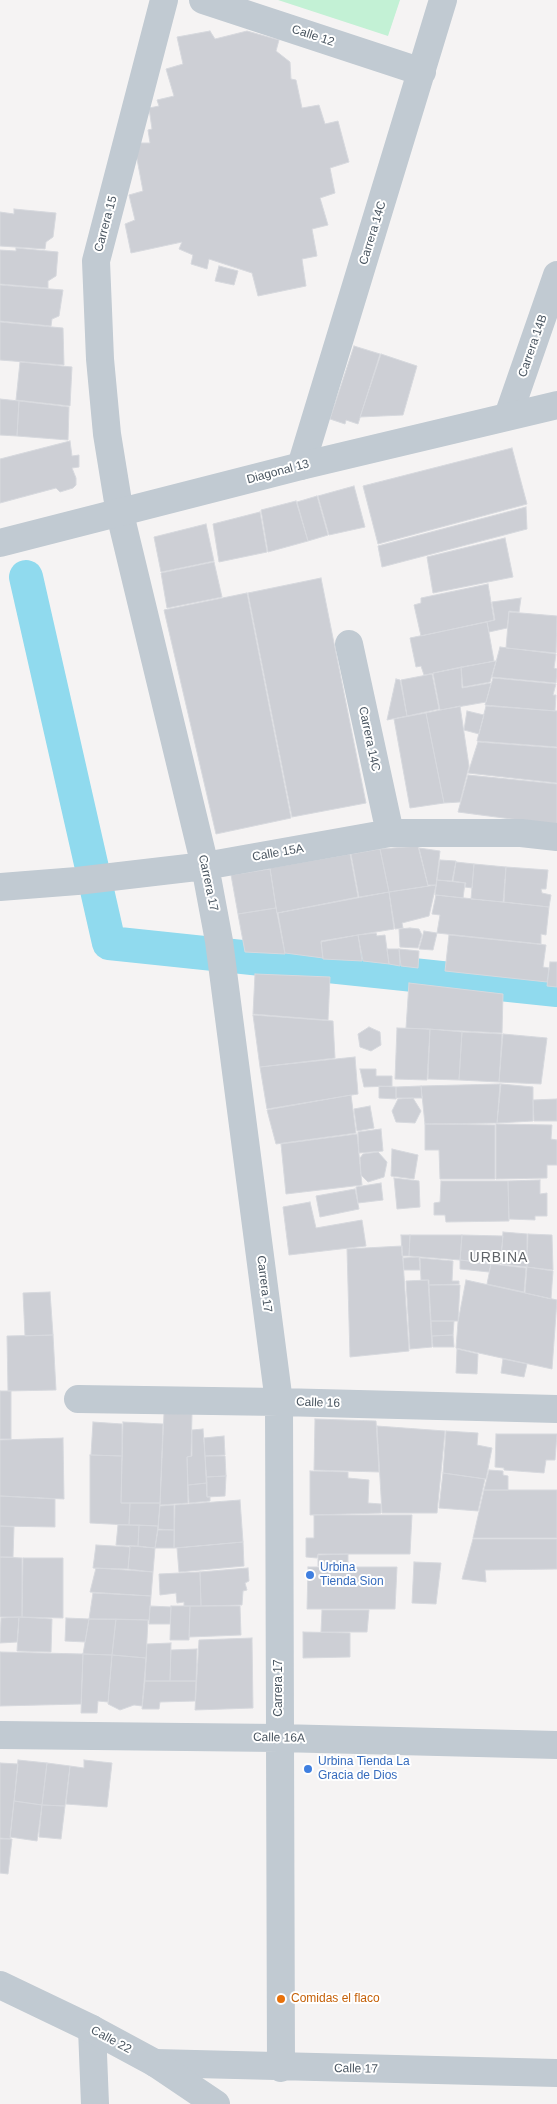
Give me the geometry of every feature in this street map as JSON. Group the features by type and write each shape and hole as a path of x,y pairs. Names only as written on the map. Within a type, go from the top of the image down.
{"street":[{"name":"Carrera 15","path":"120,514 107,434 100,359 96,261 164,0"},
{"name":"Calle 12","path":"204,0 422,72"},
{"name":"Carrera 14C","path":"301,466 443,0"},
{"name":"Carrera 14B","path":"508,416 557,275"},
{"name":"Diagonal 13","path":"0,543 120,514 301,466 557,405"},
{"name":"Carrera 17","path":"120,514 205,866 220,941 279,1402 281,2068"},
{"name":"Carrera 14C","path":"348,644 390,833"},
{"name":"Calle 15A","path":"0,887 77,881 205,866 390,833 521,833 557,837"},
{"name":"Calle 16","path":"78,1400 279,1402 557,1409"},
{"name":"Calle 16A","path":"0,1735 279,1738 557,1745"},
{"name":"Calle 22","path":"0,1985 92,2029 155,2063 216,2104"},
{"path":"92,2029 95,2104"},
{"name":"Calle 17","path":"155,2063 281,2068 557,2073"}],"green space":[{"path":"278,0 400,0 388,36"}],"building":[{"path":"210,31 215,39 247,31 279,40 276,51 290,62 291,79 296,80 302,108 319,105 325,124 338,121 349,162 330,168 335,193 320,198 328,225 312,229 317,256 302,259 306,286 258,296 252,273 209,259 207,269 191,264 193,255 179,249 182,242 131,253 125,224 135,220 129,195 143,191 134,143 150,143 148,130 152,129 149,108 159,106 157,100 174,96 166,69 183,64 177,37"},
{"path":"14,209 56,213 53,237 46,242 45,249 0,246 0,212 14,214"},
{"path":"16,248 58,252 56,276 48,281 48,288 0,284 0,250 16,251"},
{"path":"219,266 238,271 234,285 215,281"},
{"path":"0,285 63,290 59,316 52,319 51,326 0,321"},
{"path":"0,322 63,328 64,365 0,360"},
{"path":"354,346 380,354 358,424 346,420 345,424 330,419"},
{"path":"381,354 417,366 403,415 360,417"},
{"path":"20,362 72,367 70,406 16,400"},
{"path":"0,399 19,401 17,436 0,435"},
{"path":"19,401 69,407 68,440 17,436"},
{"path":"70,441 72,456 79,455 79,467 72,468 76,478 76,485 73,488 60,492 56,488 0,503 0,459"},
{"path":"512,448 527,504 378,544 363,486"},
{"path":"354,486 365,527 329,535 318,496"},
{"path":"317,496 328,535 308,541 297,502"},
{"path":"296,501 308,541 268,552 261,510"},
{"path":"526,507 527,529 382,567 378,546"},
{"path":"260,512 267,552 219,562 213,524"},
{"path":"206,524 214,561 161,572 154,537"},
{"path":"505,538 513,577 433,593 427,557"},
{"path":"214,562 222,597 167,608 161,573"},
{"path":"321,578 366,803 292,817 248,593"},
{"path":"488,584 494,620 421,636 414,605 421,603 421,598"},
{"path":"247,593 291,818 216,834 164,610"},
{"path":"521,598 519,612 509,611 507,628 489,632 487,622 495,620 492,602"},
{"path":"509,612 557,616 556,653 506,648"},
{"path":"487,622 494,661 424,675 421,666 416,667 410,638"},
{"path":"500,647 556,654 554,668 557,669 556,683 492,677"},
{"path":"496,661 490,682 463,687 461,667"},
{"path":"461,667 462,688 491,683 486,702 440,710 433,673"},
{"path":"432,674 439,709 407,716 401,680"},
{"path":"493,678 556,684 553,695 556,695 555,711 485,705"},
{"path":"396,679 400,680 407,716 387,720"},
{"path":"460,706 469,766 460,802 444,803 426,713"},
{"path":"486,706 557,711 557,747 477,741"},
{"path":"467,711 484,715 479,734 464,730"},
{"path":"426,713 444,803 410,808 394,719"},
{"path":"478,742 557,748 557,783 468,773"},
{"path":"468,775 557,784 557,825 458,812"},
{"path":"418,846 428,886 389,892 380,849"},
{"path":"419,848 440,851 436,885 428,885"},
{"path":"380,849 389,892 359,897 351,854"},
{"path":"350,854 358,897 277,913 270,868"},
{"path":"440,860 456,861 452,881 437,880"},
{"path":"456,862 474,864 472,888 465,887 466,883 453,881"},
{"path":"474,864 506,867 503,902 471,899"},
{"path":"506,867 548,870 546,889 541,889 542,893 551,895 549,907 504,902"},
{"path":"270,869 276,908 238,914 231,875"},
{"path":"437,880 465,883 463,898 435,895"},
{"path":"436,885 429,916 402,923 403,928 395,929 389,892"},
{"path":"389,892 394,929 321,941 323,958 285,953 278,913"},
{"path":"436,895 549,907 546,935 541,934 541,944 437,933 440,915 432,914"},
{"path":"276,908 285,954 245,952 238,914"},
{"path":"399,929 419,929 422,935 418,948 400,947"},
{"path":"424,931 437,933 433,950 419,949"},
{"path":"376,933 377,936 385,935 389,964 363,961 358,935"},
{"path":"358,935 362,961 323,959 321,942"},
{"path":"449,935 546,945 543,967 549,968 547,982 445,971"},
{"path":"387,949 399,949 400,966 389,964"},
{"path":"399,949 419,951 418,968 401,966"},
{"path":"550,962 557,962 557,987 547,986"},
{"path":"255,974 330,977 328,1020 253,1014"},
{"path":"409,983 503,994 502,1033 406,1028"},
{"path":"253,1015 333,1021 335,1058 260,1067"},
{"path":"369,1027 380,1032 381,1045 371,1051 360,1047 358,1034"},
{"path":"397,1028 430,1029 427,1080 395,1079"},
{"path":"430,1029 462,1032 459,1080 428,1079"},
{"path":"462,1032 502,1034 499,1082 459,1080"},
{"path":"503,1034 547,1038 541,1084 499,1082"},
{"path":"355,1057 358,1094 267,1109 260,1067"},
{"path":"360,1069 376,1069 376,1076 392,1076 392,1086 364,1087"},
{"path":"500,1084 497,1123 425,1124 421,1086"},
{"path":"501,1084 533,1087 533,1121 497,1123"},
{"path":"379,1086 396,1087 396,1099 379,1098"},
{"path":"421,1086 422,1098 396,1098 396,1087"},
{"path":"351,1095 356,1133 276,1144 267,1110"},
{"path":"413,1098 421,1111 415,1123 396,1122 392,1111 398,1099"},
{"path":"557,1099 557,1121 534,1121 533,1100"},
{"path":"370,1106 374,1128 357,1131 354,1109"},
{"path":"425,1124 495,1125 495,1179 440,1179 439,1150 425,1150"},
{"path":"496,1124 552,1125 551,1139 557,1140 557,1165 547,1165 547,1178 496,1179"},
{"path":"381,1129 383,1151 359,1153 358,1132"},
{"path":"357,1134 362,1185 286,1194 281,1144"},
{"path":"392,1149 418,1155 414,1179 391,1176"},
{"path":"378,1152 387,1162 384,1177 368,1182 361,1175 360,1158 363,1154"},
{"path":"394,1178 419,1181 420,1207 397,1209"},
{"path":"540,1180 540,1194 547,1193 547,1216 535,1216 535,1220 509,1219 508,1181"},
{"path":"441,1181 508,1181 509,1221 446,1222 445,1215 434,1215 434,1203 440,1202"},
{"path":"381,1183 383,1200 358,1203 356,1187"},
{"path":"355,1189 359,1209 320,1217 316,1196"},
{"path":"310,1202 316,1228 362,1220 366,1246 289,1255 283,1207"},
{"path":"503,1232 527,1234 527,1267 501,1264"},
{"path":"528,1234 552,1235 553,1270 527,1267"},
{"path":"401,1235 410,1235 409,1256 402,1256"},
{"path":"410,1235 462,1235 460,1260 409,1256"},
{"path":"462,1235 503,1236 500,1264 460,1260"},
{"path":"402,1246 409,1351 350,1357 347,1249"},
{"path":"419,1257 420,1270 404,1270 403,1258"},
{"path":"420,1258 453,1261 452,1281 459,1281 459,1284 429,1285 429,1280 421,1280"},
{"path":"460,1260 491,1264 489,1272 460,1269"},
{"path":"491,1264 526,1268 524,1292 487,1284"},
{"path":"527,1267 553,1271 551,1299 525,1293"},
{"path":"428,1280 432,1347 410,1349 406,1281"},
{"path":"466,1280 557,1300 552,1369 456,1348 458,1322"},
{"path":"429,1285 460,1285 458,1321 431,1321"},
{"path":"50,1292 53,1335 25,1336 23,1293"},
{"path":"431,1321 454,1321 453,1335 432,1336"},
{"path":"53,1335 56,1390 8,1391 7,1336"},
{"path":"453,1335 454,1347 433,1347 432,1336"},
{"path":"457,1349 478,1354 477,1374 456,1373"},
{"path":"503,1359 527,1364 524,1377 501,1373"},
{"path":"0,1391 11,1391 11,1439 0,1439"},
{"path":"164,1413 192,1414 191,1456 187,1457 188,1503 160,1505"},
{"path":"315,1419 376,1421 379,1472 314,1470"},
{"path":"93,1422 122,1424 122,1456 91,1455"},
{"path":"123,1422 163,1424 160,1503 121,1503"},
{"path":"377,1426 445,1431 437,1513 382,1513"},
{"path":"203,1429 207,1483 188,1485 187,1457 192,1456 192,1430"},
{"path":"446,1431 478,1433 477,1445 492,1448 486,1479 443,1473"},
{"path":"496,1434 557,1434 555,1460 546,1460 544,1473 504,1470 504,1468 495,1467"},
{"path":"224,1436 225,1455 205,1456 204,1438"},
{"path":"63,1438 64,1499 0,1496 0,1440"},
{"path":"90,1455 122,1456 121,1503 130,1503 129,1525 90,1523"},
{"path":"205,1456 225,1456 226,1476 206,1477"},
{"path":"489,1470 503,1471 503,1475 508,1476 508,1490 484,1490"},
{"path":"310,1471 348,1472 348,1478 369,1480 368,1503 381,1504 381,1513 310,1515"},
{"path":"443,1473 485,1479 478,1511 439,1508"},
{"path":"226,1476 225,1496 207,1497 206,1477"},
{"path":"207,1483 207,1497 210,1497 210,1501 189,1503 188,1485"},
{"path":"484,1490 557,1490 557,1538 473,1538"},
{"path":"0,1496 55,1499 55,1527 0,1526"},
{"path":"240,1500 243,1542 174,1548 175,1505"},
{"path":"130,1503 160,1503 158,1526 129,1525"},
{"path":"174,1505 174,1530 158,1529 160,1506"},
{"path":"314,1515 412,1515 410,1554 318,1554 317,1558 306,1557 306,1538 314,1538"},
{"path":"118,1525 139,1525 138,1546 116,1545"},
{"path":"139,1525 158,1526 155,1548 138,1546"},
{"path":"0,1526 14,1527 13,1557 0,1557"},
{"path":"158,1530 174,1530 174,1548 155,1548"},
{"path":"473,1539 557,1539 557,1569 485,1570 486,1582 462,1579"},
{"path":"243,1542 244,1566 179,1572 177,1548"},
{"path":"96,1545 130,1547 128,1569 93,1568"},
{"path":"130,1546 155,1548 153,1572 128,1569"},
{"path":"348,1554 348,1566 318,1566 318,1555"},
{"path":"0,1557 22,1558 22,1617 0,1617"},
{"path":"23,1558 63,1558 63,1618 22,1617"},
{"path":"414,1562 441,1563 436,1604 412,1603"},
{"path":"308,1567 397,1567 395,1609 307,1609"},
{"path":"96,1568 153,1572 151,1596 90,1592"},
{"path":"248,1568 249,1581 245,1583 247,1590 243,1591 242,1605 201,1606 200,1572"},
{"path":"200,1572 201,1606 184,1606 184,1602 177,1603 176,1593 160,1595 159,1574"},
{"path":"93,1593 151,1596 149,1620 89,1619"},
{"path":"150,1606 171,1607 170,1624 149,1624"},
{"path":"171,1606 190,1606 189,1640 170,1640"},
{"path":"190,1606 240,1606 241,1635 189,1637"},
{"path":"322,1610 369,1610 367,1632 321,1632"},
{"path":"19,1617 17,1642 0,1643 1,1618"},
{"path":"19,1617 52,1619 51,1652 17,1651"},
{"path":"66,1618 89,1619 85,1642 65,1641"},
{"path":"89,1619 116,1619 112,1655 83,1654"},
{"path":"116,1619 148,1620 146,1658 112,1655"},
{"path":"303,1632 350,1633 350,1657 303,1658"},
{"path":"252,1638 253,1708 195,1710 199,1640"},
{"path":"171,1643 170,1681 145,1681 147,1644"},
{"path":"197,1649 196,1681 170,1681 171,1650"},
{"path":"0,1652 83,1654 81,1704 0,1706"},
{"path":"83,1654 112,1655 108,1702 98,1701 97,1713 81,1713"},
{"path":"112,1655 146,1658 142,1706 134,1705 120,1710 108,1704"},
{"path":"145,1681 196,1681 195,1701 160,1702 159,1709 142,1709"},
{"path":"18,1760 47,1763 42,1805 14,1801"},
{"path":"84,1760 112,1763 107,1807 66,1804 70,1766 84,1768"},
{"path":"0,1763 18,1764 10,1839 0,1838"},
{"path":"47,1763 70,1766 65,1806 42,1805"},
{"path":"14,1801 42,1805 37,1841 10,1837"},
{"path":"42,1805 65,1806 61,1839 39,1837"},
{"path":"0,1839 12,1839 8,1874 0,1873"}],"waterway":[{"path":"26,577 109,943 557,990"}],"place":[{"name":"Urbina Tienda Sion","path":"310,1575"},
{"name":"Urbina Tienda La Gracia de Dios","path":"308,1769"},
{"name":"Comidas el flaco","path":"281,1999"}],"district":[{"name":"URBINA","path":"499,1258"}]}
